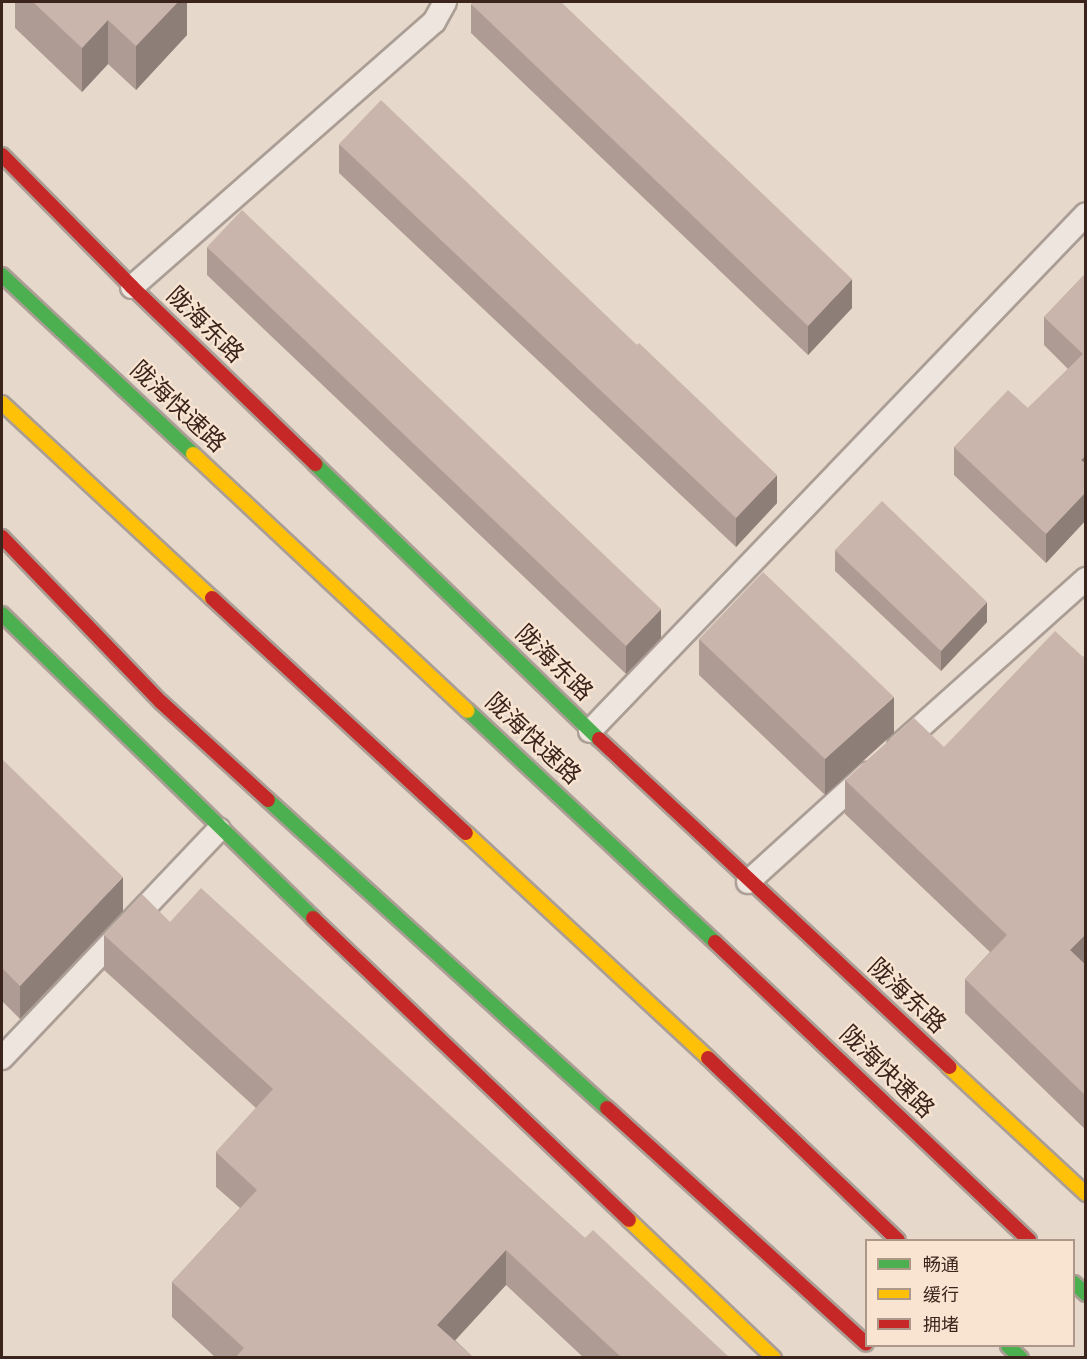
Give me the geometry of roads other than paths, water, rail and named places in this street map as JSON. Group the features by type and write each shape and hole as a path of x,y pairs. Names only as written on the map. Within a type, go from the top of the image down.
{"main road":[{"name":"陇海东路","path":"2,155 132,287 590,731 748,882 1086,1194"},
{"name":"陇海快速路","path":"2,275 715,942 1028,1239"},
{"path":"2,403 641,995 897,1239"},
{"path":"2,537 161,702 865,1342"},
{"path":"2,614 219,829 774,1358"},
{"path":"1009,1347 1021,1358"}],"lane":[{"path":"132,287 434,22 445,2"},
{"path":"590,731 1086,214"},
{"path":"748,882 1086,579"},
{"path":"2,1058 219,829"}]}
